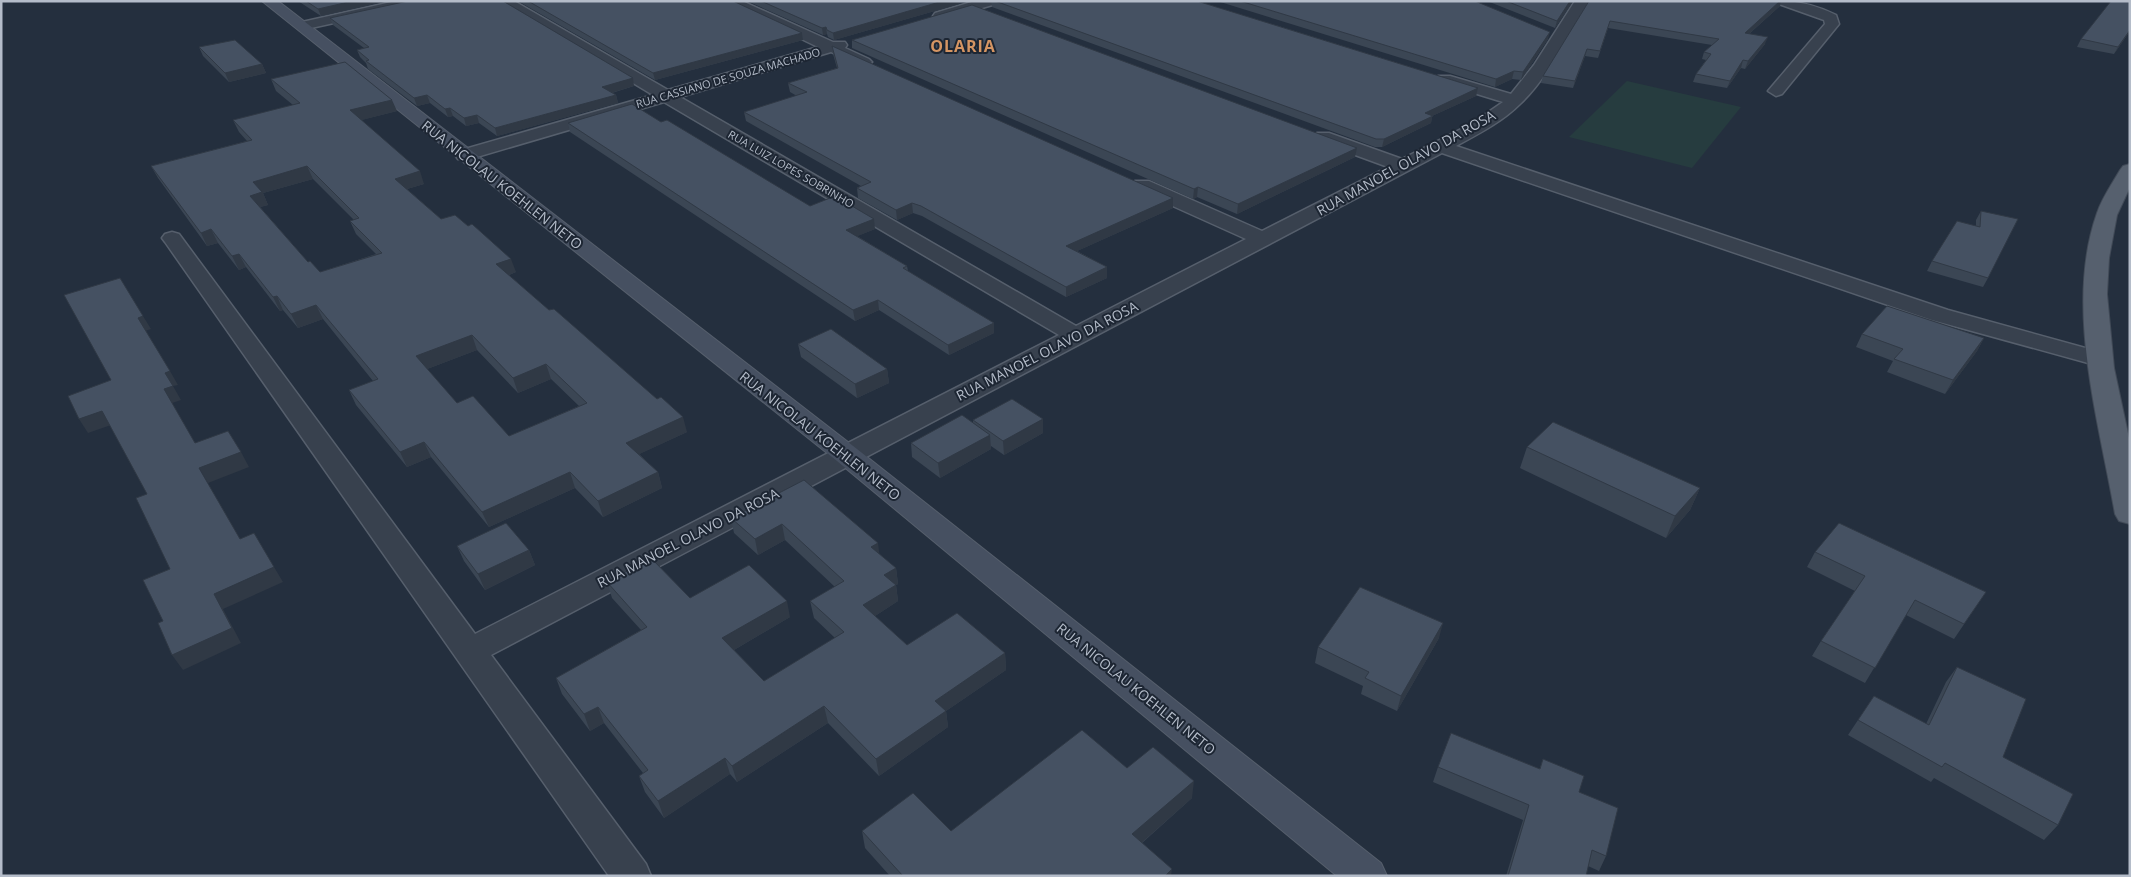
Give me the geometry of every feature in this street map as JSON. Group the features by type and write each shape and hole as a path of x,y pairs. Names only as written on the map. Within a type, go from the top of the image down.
{"main road":[{"name":"RUA NICOLAU KOEHLEN NETO","path":"269,1 847,455 1367,876"},
{"path":"2128,176 2105,220 2096,266 2100,360 2130,514"}],"street":[{"path":"302,26 416,1"},
{"name":"RUA LUIZ LOPES SOBRINHO","path":"504,1 1077,336"},
{"path":"730,1 878,68"},
{"path":"926,20 966,4 991,1"},
{"name":"RUA MANOEL OLAVO DA ROSA","path":"470,651 1403,166 1492,117 1514,100 1531,80 1554,35 1582,1"},
{"path":"1776,91 1832,24 1831,18 1817,11 1784,1"},
{"path":"966,4 1001,17"},
{"name":"RUA CASSIANO DE SOUZA MACHADO","path":"464,156 851,42"},
{"path":"1430,74 1514,100"},
{"path":"1310,132 1403,166"},
{"path":"1440,146 1940,315 2100,360"},
{"path":"1128,179 1263,239"},
{"path":"172,238 632,876"}],"green space":[{"path":"1627,81 1741,107 1692,168 1569,137"}],"building":[{"path":"306,1 353,1 318,9"},
{"path":"408,1 503,1 633,78 602,87 616,95 495,128 477,115 464,118 450,108 445,109 427,95 414,98 366,61 369,60 357,50 369,47 330,18"},
{"path":"528,1 733,1 802,33 653,73"},
{"path":"761,1 943,1 833,33 827,30 826,27 822,28"},
{"path":"995,1 1197,1 1478,88 1425,113 1433,116 1384,139 1376,139"},
{"path":"1240,1 1475,1 1550,32 1523,72 1514,71 1496,79"},
{"path":"1506,1 1570,1 1557,21"},
{"path":"1589,1 1780,1 1745,33 1768,37 1748,61 1743,60 1730,81 1696,74 1711,54 1704,52 1719,39 1610,21 1600,51 1587,49 1575,81 1543,76"},
{"path":"2111,1 2130,1 2130,30 2118,47 2081,39"},
{"path":"972,5 1357,148 1238,204 1198,187 1194,189 852,40"},
{"path":"235,40 262,64 225,73 199,47"},
{"path":"832,46 1173,198 1066,246 1107,267 1066,287 921,206 912,203 896,210 857,188 871,182 744,112 807,92 788,83 838,68"},
{"path":"345,62 392,100 350,110 420,171 395,179 441,219 455,215 468,226 472,224 511,259 496,264 549,310 554,309 657,399 661,397 683,417 626,443 658,472 598,501 570,472 482,512 424,442 400,452 349,390 378,379 316,305 291,314 277,296 273,297 239,254 232,256 211,229 201,233 151,166 252,140 233,120 300,103 271,79","holes":["307,166 359,218 350,221 382,253 320,272 310,261 308,262 250,196 262,192 253,182","472,335 513,378 546,364 587,403 509,436 473,396 457,403 416,356"]},
{"path":"632,104 661,122 667,120 810,206 835,196 874,219 846,230 907,266 903,268 994,323 948,345 878,300 853,310 568,123"},
{"path":"1981,211 2018,219 1988,278 1932,261 1957,221 1980,227"},
{"path":"120,278 143,316 138,318 170,371 165,373 173,386 164,389 195,443 228,431 241,452 199,468 240,539 254,533 274,567 214,594 232,628 172,655 158,623 163,621 143,580 170,569 136,498 147,494 102,411 79,419 68,396 111,380 64,295"},
{"path":"1887,306 1984,338 1953,380 1894,359 1903,349 1862,334"},
{"path":"831,329 887,369 855,384 798,344"},
{"path":"1012,399 1043,419 1003,441 973,420"},
{"path":"962,415 990,435 938,463 911,443"},
{"path":"1553,422 1700,488 1675,516 1527,447"},
{"path":"804,480 878,543 871,547 896,568 884,575 896,585 863,605 907,645 957,613 1005,653 935,701 946,711 876,759 824,706 732,766 725,758 658,801 639,776 648,770 598,707 584,714 556,678 647,627 607,582 651,558 690,598 749,565 787,601 722,638 764,681 844,632 810,601 844,581 782,524 755,539 731,518"},
{"path":"506,523 529,550 478,574 457,546"},
{"path":"1839,523 1986,592 1964,624 1915,600 1875,668 1821,641 1865,576 1815,552"},
{"path":"1360,587 1443,623 1401,696 1365,678 1369,672 1318,647"},
{"path":"1957,667 2026,699 2003,757 2073,794 2058,825 1945,763 1942,767 1858,720 1874,696 1929,725"},
{"path":"1082,730 1127,768 1153,747 1194,781 1132,834 1172,869 1165,876 903,876 862,831 913,793 951,831"},
{"path":"1451,733 1540,769 1543,759 1584,776 1579,792 1618,808 1606,856 1592,850 1586,876 1508,876 1529,805 1438,767"}],"district":[{"name":"OLARIA","path":"963,46"}]}
